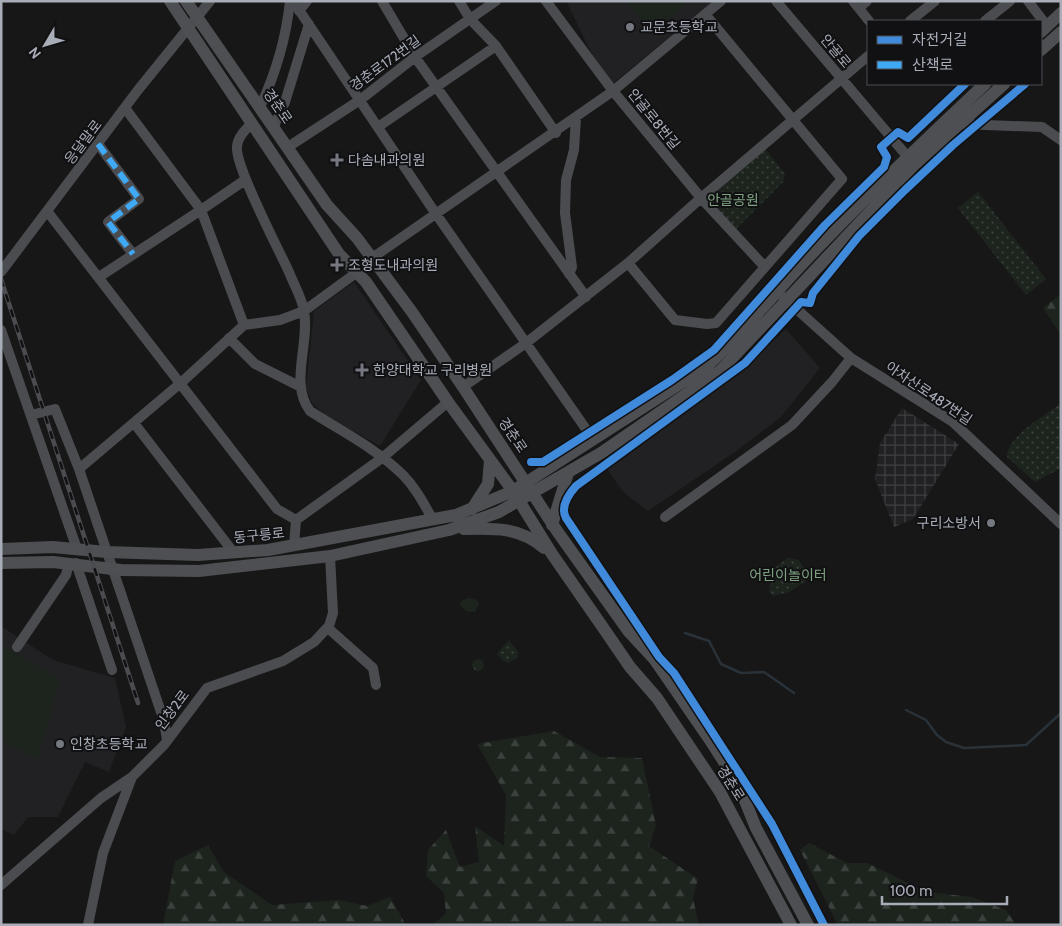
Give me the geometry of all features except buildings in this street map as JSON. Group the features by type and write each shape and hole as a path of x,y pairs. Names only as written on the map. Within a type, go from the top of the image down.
{"main road":[{"name":"경춘로","path":"170,1 339,254 366,282 448,402 516,496 552,554 630,667 657,698 720,792 791,925"},
{"name":"경춘로","path":"186,1 327,205 372,258 464,387 552,525 629,632 655,660 710,740 732,776 756,828 808,925"},
{"path":"1044,29 1061,13"},
{"path":"1042,49 1061,32"},
{"path":"1,563 20,561 72,563 111,567 121,570 199,571 330,556 449,530 499,512 516,496 526,482 706,367 729,345 777,290 911,161 984,85"},
{"path":"516,496 533,493 601,454 720,371 787,301 911,161 959,124 1003,85"},
{"path":"472,509 488,484 490,460"},
{"path":"552,525 568,473"},
{"name":"동구릉로","path":"1,549 53,547 106,552 198,555 234,553 294,546 433,520 516,496"},
{"path":"449,530 492,528 509,530 534,538 552,554"},
{"path":"1,569 20,561"}],"street":[{"name":"응달말로","path":"1,272 125,108 210,1"},
{"path":"292,1 436,214 586,429 586,435 590,442"},
{"path":"260,107 272,81 287,33 292,1"},
{"path":"299,12 307,1"},
{"path":"382,1 415,57 586,297"},
{"path":"459,1 470,19 496,46 556,133"},
{"name":"경춘로172번길","path":"288,147 360,100 415,57 496,1"},
{"path":"546,1 613,92 720,1"},
{"name":"안골로","path":"776,1 911,161"},
{"path":"911,20 935,1"},
{"path":"986,20 1010,1"},
{"path":"1028,1 1039,20"},
{"path":"860,4 868,20"},
{"path":"628,263 675,320 707,324 716,323 842,179 705,14"},
{"path":"274,126 285,102 309,24"},
{"path":"378,127 496,46"},
{"path":"464,387 586,297 628,263 701,198 867,57"},
{"name":"안골로8번길","path":"372,258 613,92 701,198 764,266"},
{"path":"125,108 202,210 244,324"},
{"path":"570,274 572,267 565,213 566,180 574,150 576,118"},
{"path":"251,124 243,132 236,147 245,180 278,247 304,311 302,401 310,411 382,458 403,475 420,496 433,520"},
{"path":"959,124 1042,127 1061,140"},
{"path":"98,144 139,199 108,222 133,254"},
{"path":"99,277 245,180"},
{"path":"48,211 277,508 296,520"},
{"path":"79,469 181,383 244,324 280,320 304,311 356,273"},
{"name":"아차산로487번길","path":"777,290 851,358 952,422 1061,524"},
{"path":"1,330 77,550"},
{"path":"229,338 254,364 301,387"},
{"path":"665,517 792,425 832,382 851,358"},
{"path":"294,546 296,520 382,458 448,402"},
{"path":"31,415 55,409 79,469 164,721 167,740"},
{"path":"134,423 234,553"},
{"path":"330,556 333,613 328,628 373,668 376,685"},
{"path":"17,648 72,563"},
{"path":"72,563 112,670"},
{"name":"인창2로","path":"1,885 100,798 132,777 167,740 207,688 283,661 314,642 328,628"},
{"path":"88,925 102,853 132,777"}],"shaded area":[{"name":"교문초등학교","path":"566,1 714,1 612,84 591,52"},
{"name":"한양대학교 구리병원","path":"354,282 421,380 380,446 326,416 312,403 306,388 314,311"},
{"path":"786,329 820,368 781,417 735,452 648,511 624,493 606,468 689,409 753,359"},
{"path":"902,408 959,444 913,519 894,527 875,479 880,443"},
{"name":"인창초등학교","path":"1,626 53,660 115,678 126,727 109,772 85,762 58,817 28,817 14,835 1,829"}],"green space":[{"path":"626,1 691,1 652,33"},
{"name":"안골공원","path":"762,145 785,174 783,182 733,232 701,198"},
{"path":"978,192 1046,279 1026,295 958,208"},
{"path":"1061,294 1061,335 1043,308"},
{"path":"1061,403 1061,468 1035,482 1007,457 1009,449 1020,434"},
{"name":"어린이놀이터","path":"788,558 799,560 808,574 807,580 789,592 773,596 769,592 772,569"},
{"path":"469,598 476,600 479,604 475,612 466,611 460,605 461,601"},
{"path":"509,640 518,652 517,658 508,663 497,654"},
{"path":"1,645 56,676 60,682 37,760 1,740"},
{"path":"476,659 480,659 484,665 480,671 476,671 472,667 472,663"},
{"path":"554,731 600,757 642,758 656,826 649,846 698,879 693,898 699,925 529,925 506,923 505,925 432,925 446,914 444,893 426,876 428,850 446,830 460,867 479,862 475,826 504,846 506,795 477,744"},
{"path":"809,843 847,863 867,863 927,892 972,897 1006,910 1016,925 838,925 800,850"},
{"path":"208,845 224,872 272,905 339,900 367,906 390,897 406,925 163,925 175,861"}],"waterway":[{"path":"685,633 709,641 721,664 741,673 764,672 794,693"},
{"path":"906,710 926,720 937,735 946,742 964,748 1026,745 1061,713"}],"railway":[{"path":"1,279 138,703"}],"marked path":[{"path":"98,144 139,199 108,222 133,254"}],"cycle path":[{"path":"531,462 543,462 672,380 714,350 825,225 884,167 887,157 881,147 898,132 908,138 964,85"},
{"path":"824,925 772,824 674,673 659,657 566,518 564,505 576,486 745,363 801,302 810,303 813,293 859,236 905,190 953,145 1024,85"}],"place":[{"name":"교문초등학교","path":"630,27"},
{"name":"다솜내과의원","path":"337,160"},
{"name":"조형도내과의원","path":"337,265"},
{"name":"한양대학교 구리병원","path":"362,370"},
{"name":"구리소방서","path":"991,523"},
{"name":"인창초등학교","path":"60,744"}]}
